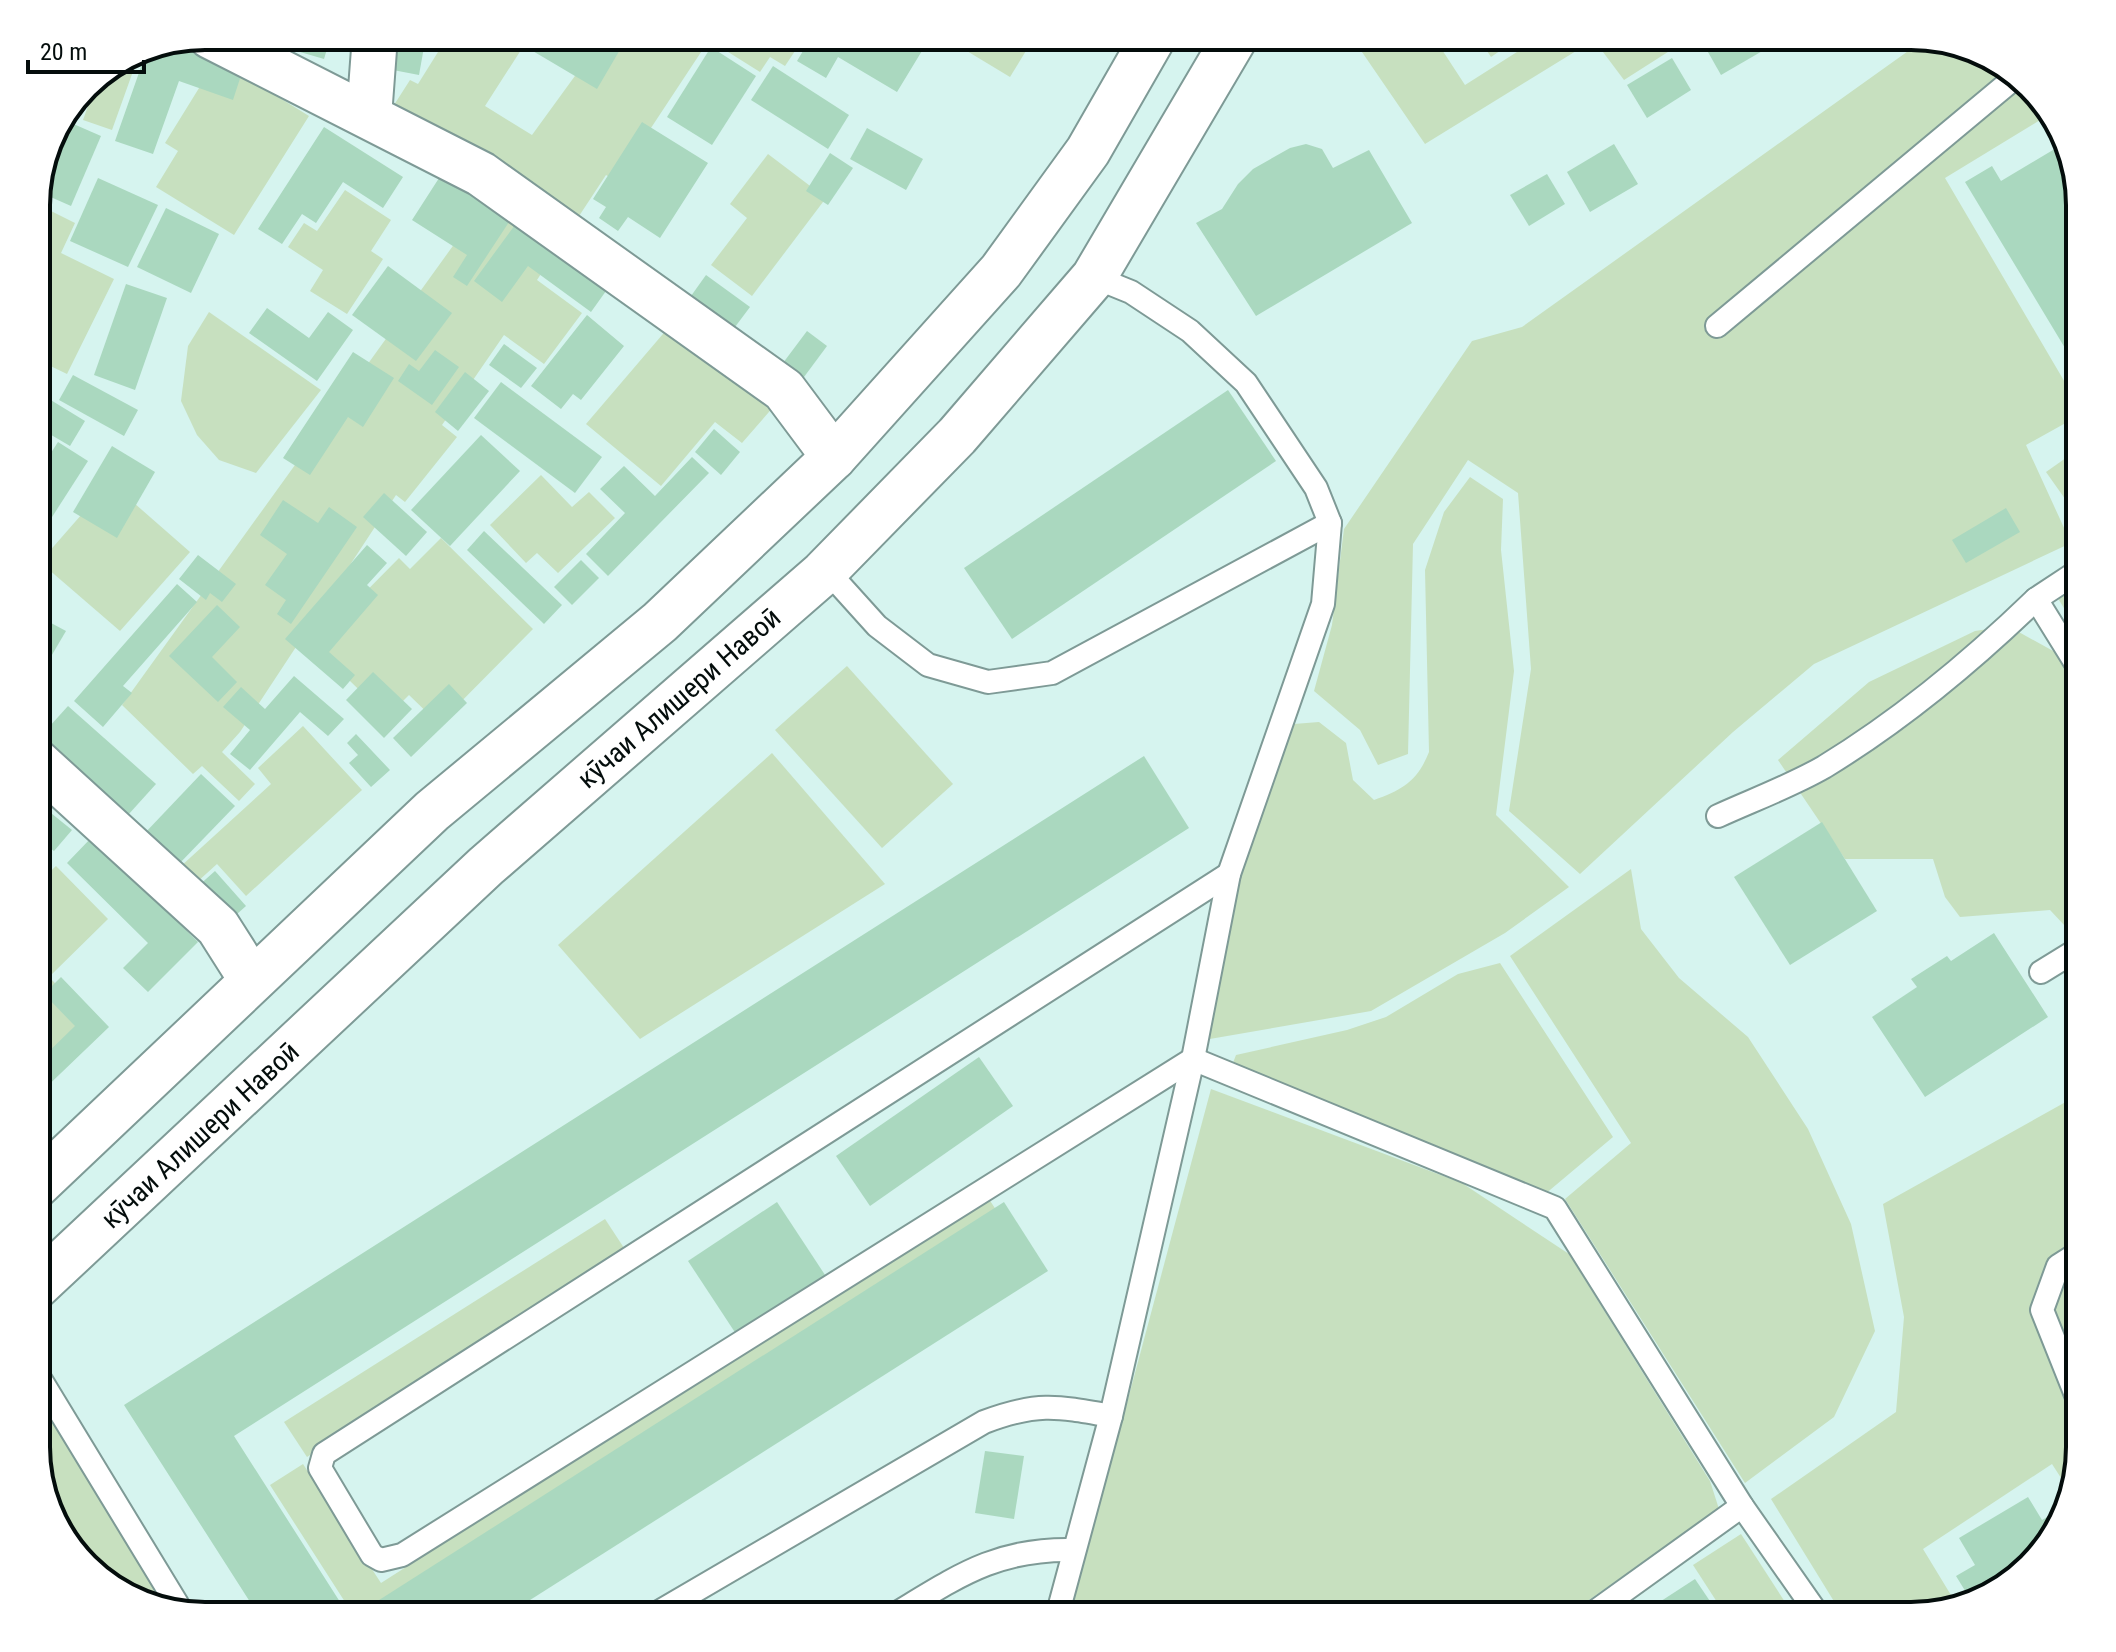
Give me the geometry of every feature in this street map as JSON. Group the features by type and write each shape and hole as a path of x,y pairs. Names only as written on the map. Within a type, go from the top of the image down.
{"street":[{"path":"238,50 481,174 784,390 834,457"},
{"path":"369,116 374,50"},
{"path":"50,1173 432,811 660,622 834,457 1001,271 1088,151 1146,50"},
{"name":"кӯчаи Алишери Навоӣ","path":"50,1274 486,866 823,573 957,436 1094,277 1228,50"},
{"path":"50,774 218,927 251,979"}],"lane":[{"path":"1717,326 2007,84"},
{"path":"1061,1602 1111,1416 1193,1059 1229,874 1323,604 1330,523 1316,488 1246,383 1190,331 1131,292 1094,277"},
{"path":"823,573 877,626 928,665 988,682 1052,673 1330,523"},
{"path":"1718,816 1822,768 1890,722 1985,648 2036,599 2066,579"},
{"path":"2036,599 2066,647"},
{"path":"1193,1059 402,1555 381,1560 372,1555 320,1468 324,1454 1229,874"},
{"path":"2041,972 2066,957"},
{"path":"1193,1059 1555,1208 1742,1506 1809,1602"},
{"path":"2066,1261 2058,1266 2042,1310 2066,1370"},
{"path":"50,1395 174,1599"},
{"path":"676,1602 984,1422 1017,1410 1051,1405 1111,1416"},
{"path":"1608,1602 1742,1506"},
{"path":"916,1602 963,1574 998,1560 1035,1549 1074,1550"}],"green space":[{"path":"439,50 521,50 485,106 532,135 594,50 702,50 616,181 606,175 537,280 582,313 544,364 504,335 442,425 457,437 405,502 396,495 240,732 222,752 255,784 239,801 202,766 193,774 122,705 504,175 394,105 410,80 418,84"},
{"path":"725,50 796,50 785,66 770,57 760,72"},
{"path":"965,50 1026,50 1010,77"},
{"path":"1361,50 1442,50 1465,85 1520,50 1578,50 1425,144"},
{"path":"1486,50 1501,50 1491,57"},
{"path":"1602,50 1671,50 1624,80"},
{"path":"1910,50 1961,58 2005,82 2021,95 2040,120 1945,178 2066,384 2066,423 2026,445 2066,532 2066,545 1814,664 1733,732 1580,874 1509,811 1531,669 1518,493 1468,460 1413,544 1408,754 1378,765 1360,730 1314,691 1332,625 1344,529 1472,341 1522,327"},
{"path":"217,59 309,116 234,235 156,187 178,151 165,143"},
{"path":"134,67 112,130 83,120 95,95"},
{"path":"768,154 826,198 752,296 711,265 747,218 730,204"},
{"path":"345,190 391,220 371,251 383,259 347,314 310,291 323,270 288,247 304,223 317,231"},
{"path":"50,210 75,223 61,253 114,279 67,374 50,366"},
{"path":"209,312 321,390 256,473 219,460 197,435 181,401 188,346"},
{"path":"674,321 775,405 742,443 715,422 661,486 586,424"},
{"path":"2066,458 2066,500 2046,472"},
{"path":"541,475 572,507 589,492 615,518 558,573 537,553 526,563 490,525"},
{"path":"1470,477 1503,499 1501,550 1514,671 1496,815 1569,887 1505,933 1371,1011 1204,1040 1234,878 1281,725 1319,722 1346,743 1353,780 1374,800 1408,783 1425,762 1429,752 1425,570 1444,512"},
{"path":"110,482 190,552 120,631 50,571 50,551"},
{"path":"441,538 533,629 439,724 409,695 387,717 313,645 399,558 410,569"},
{"path":"2066,584 2066,611 2054,592"},
{"path":"2008,626 2055,652 2066,668 2066,927 2050,910 1960,917 1945,897 1933,859 1845,859 1778,760 1869,682 1975,631"},
{"path":"847,666 953,784 882,848 775,730"},
{"path":"303,726 362,790 246,896 217,864 196,883 180,867 271,784 258,768"},
{"path":"772,753 885,884 640,1039 558,945"},
{"path":"56,866 108,919 50,976 50,872"},
{"path":"1631,869 1641,929 1679,978 1748,1037 1808,1129 1851,1224 1875,1331 1834,1417 1745,1483 1565,1199 1631,1143 1510,956"},
{"path":"1500,963 1613,1137 1544,1195 1231,1068 1236,1055 1347,1030 1386,1017 1458,974"},
{"path":"50,978 89,1018 50,1056"},
{"path":"1211,1089 1462,1183 1569,1254 1710,1481 1719,1509 1586,1602 1074,1602"},
{"path":"2066,1102 2065,1467 2062,1480 2052,1464 1923,1549 1952,1596 1921,1602 1834,1602 1771,1499 1896,1412 1904,1317 1883,1204"},
{"path":"987,1196 998,1213 388,1602 345,1602 270,1485 303,1464 381,1583"},
{"path":"605,1219 628,1254 307,1457 284,1422"},
{"path":"50,1419 164,1596 146,1590 111,1570 95,1557 76,1533 55,1487 50,1457"},
{"path":"1741,1534 1785,1602 1717,1602 1693,1565"}],"building":[{"path":"205,50 216,50 246,60 233,100 179,81 153,154 115,141 142,64 165,55"},
{"path":"293,50 327,50 324,59"},
{"path":"397,50 423,50 419,75 393,70"},
{"path":"531,50 620,50 597,89"},
{"path":"709,50 716,50 756,76 712,145 667,117"},
{"path":"804,50 922,50 897,92 838,57 826,78 797,61"},
{"path":"1707,50 1764,50 1721,75"},
{"path":"1672,58 1691,90 1647,118 1627,85"},
{"path":"773,66 849,115 828,149 751,100"},
{"path":"642,122 708,163 660,238 628,217 618,231 599,218 606,207 593,199"},
{"path":"74,124 101,136 71,206 50,195 55,165"},
{"path":"324,127 403,177 383,208 343,182 316,223 302,214 282,244 258,229"},
{"path":"867,128 923,159 906,190 850,159"},
{"path":"1306,144 1322,149 1333,168 1369,150 1412,223 1256,316 1196,223 1222,209 1238,184 1253,169 1290,148"},
{"path":"1614,144 1638,184 1590,212 1567,172"},
{"path":"2055,149 2065,185 2066,350 1965,182 1992,166 2001,181"},
{"path":"830,153 853,168 828,205 806,191"},
{"path":"1547,174 1565,204 1529,226 1510,195"},
{"path":"441,175 511,219 467,286 453,277 467,255 412,220"},
{"path":"98,178 158,205 128,267 70,241"},
{"path":"166,208 219,234 191,293 137,267"},
{"path":"520,218 611,284 591,312 528,266 502,302 474,281"},
{"path":"388,266 452,313 416,361 352,315"},
{"path":"706,275 750,307 735,327 691,296"},
{"path":"126,284 167,298 135,390 94,375"},
{"path":"267,308 309,338 328,312 353,330 317,381 249,333"},
{"path":"587,315 624,346 581,400 573,394 561,409 531,386"},
{"path":"807,331 827,346 804,377 783,363"},
{"path":"504,344 537,368 521,388 489,365"},
{"path":"435,350 459,367 432,405 398,381 409,364 419,371"},
{"path":"353,352 394,378 363,427 348,417 310,475 283,458"},
{"path":"465,372 489,391 458,431 435,412"},
{"path":"73,375 138,410 124,436 59,400"},
{"path":"501,382 602,457 575,493 474,418"},
{"path":"1228,390 1276,461 1012,639 964,568"},
{"path":"50,400 85,421 70,446 50,434"},
{"path":"714,429 740,452 721,475 695,452"},
{"path":"481,435 520,471 450,546 411,510"},
{"path":"58,442 88,461 50,520 50,454"},
{"path":"112,446 155,472 117,538 73,512"},
{"path":"692,457 709,473 608,576 586,554 625,513 600,489 624,466 655,496"},
{"path":"384,493 427,532 406,556 363,517"},
{"path":"283,500 318,523 329,507 357,527 291,624 277,614 286,600 265,585 287,554 260,535"},
{"path":"2006,508 2020,532 1966,563 1952,540"},
{"path":"484,531 562,605 544,624 467,550"},
{"path":"367,545 387,563 367,585 378,595 329,652 355,675 343,689 285,639"},
{"path":"198,555 236,584 222,602 210,593 206,600 179,579"},
{"path":"581,560 599,578 572,605 554,587"},
{"path":"177,584 197,602 123,686 132,693 103,727 74,701"},
{"path":"217,605 240,627 212,657 237,682 218,702 169,656"},
{"path":"50,622 66,631 50,658"},
{"path":"373,672 412,709 384,738 346,700"},
{"path":"294,676 344,719 328,736 300,712 250,770 230,754 250,730 223,707 241,687 265,709"},
{"path":"449,684 467,703 411,757 393,738"},
{"path":"68,706 156,784 128,815 50,746 50,726"},
{"path":"356,734 390,770 371,787 349,763 358,755 347,743"},
{"path":"1144,756 1189,828 234,1436 340,1602 250,1602 124,1405"},
{"path":"201,774 235,806 177,866 144,834"},
{"path":"50,812 72,830 54,851 50,848"},
{"path":"1822,822 1877,911 1790,965 1734,877"},
{"path":"92,837 198,942 148,992 123,968 148,943 67,863"},
{"path":"215,871 246,906 228,922 197,887"},
{"path":"1994,933 2048,1017 1925,1097 1872,1017 1917,987 1911,979 1947,956 1951,961"},
{"path":"61,977 109,1027 50,1084 50,1050 75,1026 50,1000 50,988"},
{"path":"979,1057 1013,1106 870,1206 836,1156"},
{"path":"777,1202 829,1281 740,1340 688,1261"},
{"path":"1004,1202 1048,1271 527,1602 376,1602"},
{"path":"985,1451 1024,1456 1014,1519 975,1513"},
{"path":"2028,1497 2042,1520 2050,1516 2021,1557 1988,1581 1966,1592 1956,1576 1975,1565 1959,1538"},
{"path":"1695,1579 1711,1602 1660,1602"}]}
